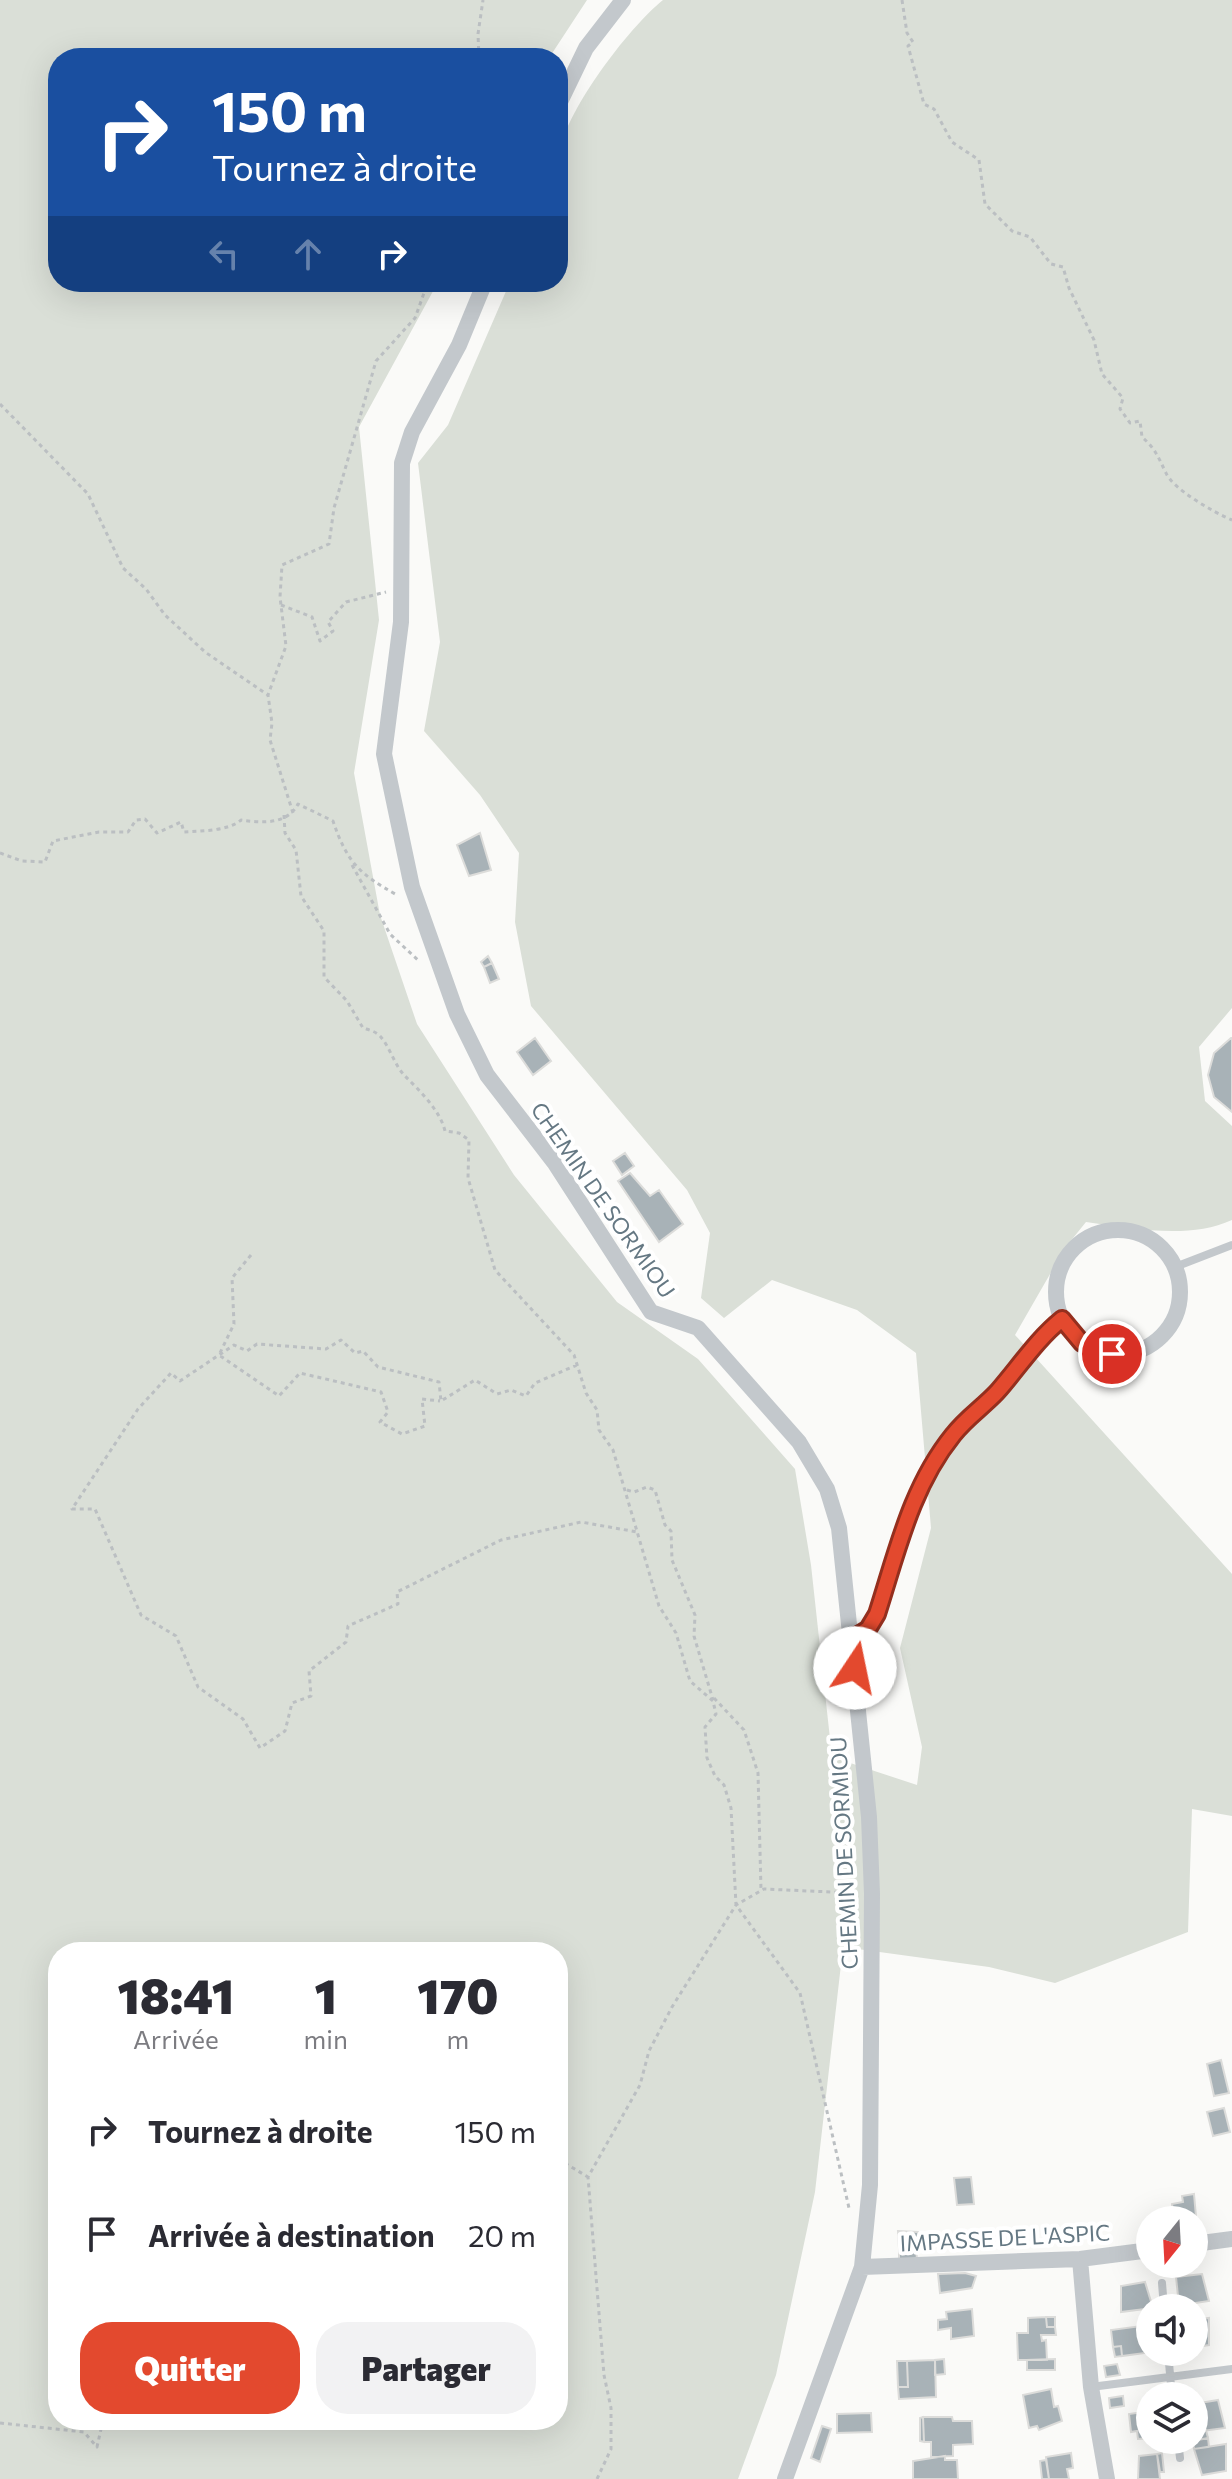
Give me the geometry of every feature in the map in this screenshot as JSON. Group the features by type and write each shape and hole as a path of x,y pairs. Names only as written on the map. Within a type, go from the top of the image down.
{"street":[{"path":"568,85 586,48 623,0"},
{"name":"CHEMIN DE SORMIOU","path":"481,292 459,345 412,432 400,476 401,622 384,754 393,811 419,907 478,1059 513,1112 554,1162 643,1303 663,1319 686,1322 698,1328 784,1423 813,1461 834,1507 852,1639 872,1894 870,2185 862,2267 785,2479"},
{"path":"1118,1229 1152,1240 1175,1267 1180,1282 1176,1314 1169,1328 1144,1348 1112,1354 1097,1350 1082,1343 1062,1319 1056,1301 1061,1266 1077,1245 1100,1232 1118,1229"},
{"path":"852,1639 868,1629 877,1614 913,1503 939,1454 954,1433 999,1390 1036,1342 1062,1319"},
{"path":"1208,2242 1232,2239"},
{"name":"IMPASSE DE L'ASPIC","path":"862,2267 1080,2259 1136,2252"},
{"path":"1080,2259 1091,2387 1107,2479"}],"lane":[{"path":"1175,1267 1232,1245"},
{"path":"1162,2283 1163,2294"},
{"path":"1169,2366 1170,2382"},
{"path":"1091,2387 1232,2369"},
{"path":"1180,2454 1180,2458"}],"path":[{"path":"480,48 483,0"},
{"path":"902,0 907,33 913,42 908,46 924,104 934,109 952,142 979,160 985,204 1012,231 1030,237 1051,264 1063,267 1069,288 1094,340 1102,374 1123,398 1120,409 1130,423 1140,421 1142,437 1156,448 1170,481 1211,511 1232,520"},
{"path":"293,813 270,740 272,723 268,695 286,646 280,597 282,565 329,544 334,508 376,361 415,318 424,292"},
{"path":"0,404 88,494 123,568 146,589 165,615 205,652 268,695"},
{"path":"281,605 312,617 320,641 333,631 328,622 346,602 387,592"},
{"path":"0,853 22,861 45,862 53,841 99,832 128,832 136,820 145,819 157,833 181,822 184,832 201,831 234,827 241,820 275,822 293,813 298,804 333,821 344,853 365,877 419,907"},
{"path":"284,815 285,833 296,850 301,896 324,931 324,977 347,1001 363,1028 378,1033 404,1074 416,1083 426,1101 442,1118 445,1131 459,1133 469,1140 468,1178 495,1270 533,1314 563,1341 577,1365 586,1393 597,1410 599,1430 613,1450 659,1606 676,1633 690,1681 714,1699 744,1730 758,1773 761,1890"},
{"path":"348,858 390,934 423,965"},
{"path":"219,1355 234,1324 232,1278 251,1255"},
{"path":"577,1365 535,1383 526,1396 511,1390 497,1394 475,1380 441,1401 439,1382 378,1367 363,1351 355,1353 341,1340 326,1349 257,1344 247,1351 234,1345 180,1381 171,1373 138,1409 72,1509 95,1509 141,1615 176,1636 198,1687 243,1719 260,1748 285,1731 292,1703 311,1696 309,1671 346,1642 348,1626 398,1604 397,1592 501,1540 581,1522 637,1532"},
{"path":"219,1355 279,1396 300,1373 381,1392 388,1412 380,1422 402,1434 425,1426 422,1399 440,1401"},
{"path":"627,1490 634,1492 647,1487 655,1490 665,1525 671,1531 672,1560 695,1615 694,1636 714,1699 716,1714 705,1727 707,1758 715,1776 724,1785 731,1808 736,1905 800,1993 852,2222"},
{"path":"597,2479 611,2449 611,2408 604,2375 588,2177 640,2085 649,2051 672,2007 736,1905 764,1889 872,1894"},
{"path":"568,2165 588,2177"},
{"path":"0,2423 48,2428"},
{"path":"65,2430 84,2432 97,2447 101,2430"}],"shaded area":[{"path":"0,0 587,0 556,48 48,48 48,292 433,292 359,427 379,620 354,773 380,915 417,1024 514,1175 617,1302 698,1359 795,1469 811,1565 832,1757 917,1785 922,1747 900,1648 931,1528 916,1353 857,1310 772,1280 724,1318 701,1298 710,1233 687,1190 531,1006 515,922 519,853 480,795 424,731 440,642 418,463 448,425 506,292 568,292 568,128 599,73 633,30 663,0 1232,0 1232,1008 1199,1047 1205,1101 1232,1126 1232,1220 1197,1230 1179,1231 1086,1222 1065,1248 1015,1335 1232,1574 1232,1816 1192,1809 1188,1932 1055,1983 989,1967 843,1947 815,2192 776,2375 738,2479 0,2479"}],"building":[{"path":"480,833 491,870 469,876 457,845"},
{"path":"488,956 492,963 484,967 481,962"},
{"path":"492,963 499,979 490,983 484,967"},
{"path":"535,1038 551,1061 533,1075 517,1052"},
{"path":"1231,1038 1232,1112 1214,1097 1208,1075 1214,1053"},
{"path":"625,1153 634,1166 622,1175 613,1161"},
{"path":"630,1173 650,1196 659,1190 683,1224 659,1242 618,1181"},
{"path":"1221,2060 1229,2093 1214,2096 1207,2064"},
{"path":"1224,2108 1230,2132 1213,2136 1207,2112"},
{"path":"971,2177 974,2204 957,2205 954,2178"},
{"path":"1194,2194 1195,2206 1172,2206 1183,2202 1182,2196"},
{"path":"898,2231 918,2232 920,2248 899,2248"},
{"path":"899,2248 916,2249 917,2259 899,2260"},
{"path":"965,2273 976,2276 972,2288 940,2293 938,2274"},
{"path":"1176,2278 1203,2278 1207,2294 1178,2294"},
{"path":"1145,2282 1149,2294 1136,2294 1136,2310 1121,2312 1121,2286"},
{"path":"972,2309 974,2336 951,2339 951,2328 938,2330 938,2320 947,2319 946,2312"},
{"path":"1046,2317 1047,2327 1055,2327 1056,2335 1041,2335 1042,2341 1046,2340 1047,2360 1018,2360 1017,2333 1028,2333 1028,2318"},
{"path":"1046,2317 1055,2317 1055,2327 1047,2327"},
{"path":"1136,2327 1136,2354 1122,2356 1121,2346 1113,2347 1111,2330"},
{"path":"1121,2346 1122,2356 1115,2357 1113,2347"},
{"path":"944,2359 945,2374 935,2375 935,2360"},
{"path":"1055,2359 1055,2370 1027,2370 1027,2360"},
{"path":"935,2360 936,2397 899,2399 898,2387 908,2387 907,2361"},
{"path":"897,2361 907,2361 908,2387 898,2387"},
{"path":"1117,2364 1120,2375 1106,2377 1104,2366"},
{"path":"1051,2389 1054,2407 1058,2406 1062,2421 1039,2430 1037,2426 1029,2428 1023,2395"},
{"path":"1123,2396 1124,2406 1110,2408 1109,2398"},
{"path":"1218,2400 1225,2428 1208,2430 1208,2402"},
{"path":"871,2413 872,2432 837,2433 837,2414"},
{"path":"1136,2413 1136,2431 1131,2432 1129,2414"},
{"path":"923,2417 972,2421 973,2444 953,2445 953,2456 931,2457 931,2442 924,2442"},
{"path":"923,2417 924,2442 920,2441 920,2418"},
{"path":"822,2426 831,2429 820,2462 811,2458"},
{"path":"1226,2444 1226,2471 1202,2475 1196,2454 1208,2454 1208,2447"},
{"path":"1071,2453 1073,2468 1067,2469 1069,2479 1049,2479 1046,2457"},
{"path":"1157,2454 1162,2454 1164,2472 1160,2472"},
{"path":"1157,2454 1160,2479 1138,2479 1139,2456"},
{"path":"945,2456 945,2460 957,2460 958,2479 913,2479 913,2461"},
{"path":"1046,2460 1049,2479 1042,2479 1040,2461"}],"route":[{"path":"855,1668 852,1639 868,1629 877,1614 913,1503 931,1467 954,1433 992,1397 1036,1342 1062,1319 1082,1343 1112,1354"}]}
